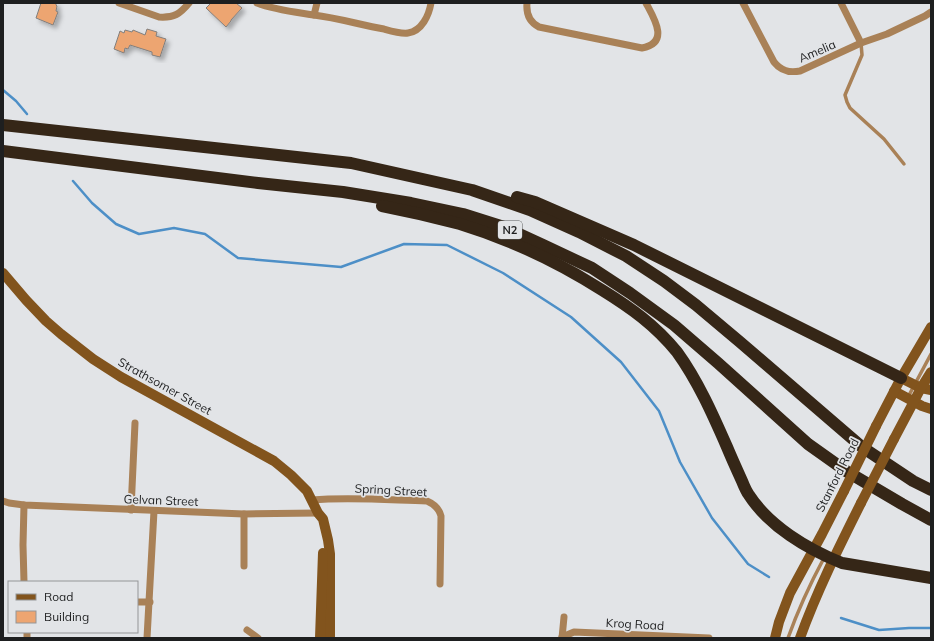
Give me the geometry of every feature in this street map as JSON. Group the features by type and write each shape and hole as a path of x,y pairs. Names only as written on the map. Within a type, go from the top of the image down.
{"highway":[{"name":"N2","path":"3,125 351,163 472,190 530,210 579,232 626,256 664,281 696,305 862,447 913,481 931,490"},
{"name":"N2","path":"3,151 258,183 343,192 411,203 463,214 504,227 592,268 630,293 674,325 815,448 846,472 931,520"},
{"path":"351,163 425,174 477,184 535,202 634,245 901,378"},
{"path":"258,183 411,212 460,224 498,238 543,258 585,280 621,302 646,320 663,336 677,353 690,372 706,402 748,494 760,510 800,543 842,563 931,578"}],"street":[{"path":"119,3 159,17 178,14 184,10 189,3"},
{"path":"257,3 275,8 403,33 409,33 416,30 422,24 429,13 431,3"},
{"path":"314,15 317,3"},
{"path":"527,3 527,15 535,25 539,27 642,48 647,47 654,42 658,36 657,25 646,3"},
{"name":"Amelia","path":"743,3 774,62 784,71 790,72 800,71 861,43 887,34 931,12"},
{"path":"840,3 861,43"},
{"name":"Strathsomer Street","path":"3,273 46,321 93,359 121,377 274,461 291,475 306,491 320,517"},
{"name":"Stanford Road","path":"775,638 779,622 790,593 844,491 894,391 931,327"},
{"path":"800,638 829,557 861,502 894,439 911,400 922,388 931,372"},
{"path":"901,378 922,388"},
{"path":"894,391 922,406 931,409"},
{"path":"131,510 135,423"},
{"name":"Spring Street","path":"312,500 347,498 427,501 432,503 440,512 441,516 440,584"},
{"name":"Gelvan Street","path":"3,501 24,505 320,517"},
{"path":"24,505 24,581"},
{"path":"147,638 154,511"},
{"path":"244,514 244,566"},
{"path":"320,517 324,555 320,638"},
{"path":"320,517 328,540 330,554 330,638"},
{"path":"138,602 150,602"},
{"path":"562,637 564,617"},
{"path":"247,630 258,638"},
{"name":"Krog Road","path":"562,637 574,632 709,638"}],"lane":[{"path":"861,43 862,55 845,95 847,102 850,108 884,139 904,164"},
{"path":"922,388 931,354"},
{"path":"788,638 808,588 829,557"}],"building":[{"path":"41,3 56,3 56,11 58,12 53,25 36,18"},
{"path":"211,3 236,3 242,8 226,27 206,8"},
{"path":"147,29 157,32 156,36 166,39 160,57 152,55 152,52 130,45 128,49 125,48 124,53 114,49 120,31 124,33 125,30 132,32 133,30 145,35"}],"waterway":[{"path":"3,90 16,101 27,114"},
{"path":"73,181 92,203 116,224 139,234 174,228 205,234 238,258 341,267 404,244 447,245 503,273 571,317 621,362 659,411 680,462 712,518 748,564 769,577"},
{"path":"841,618 879,630 931,628"}]}
